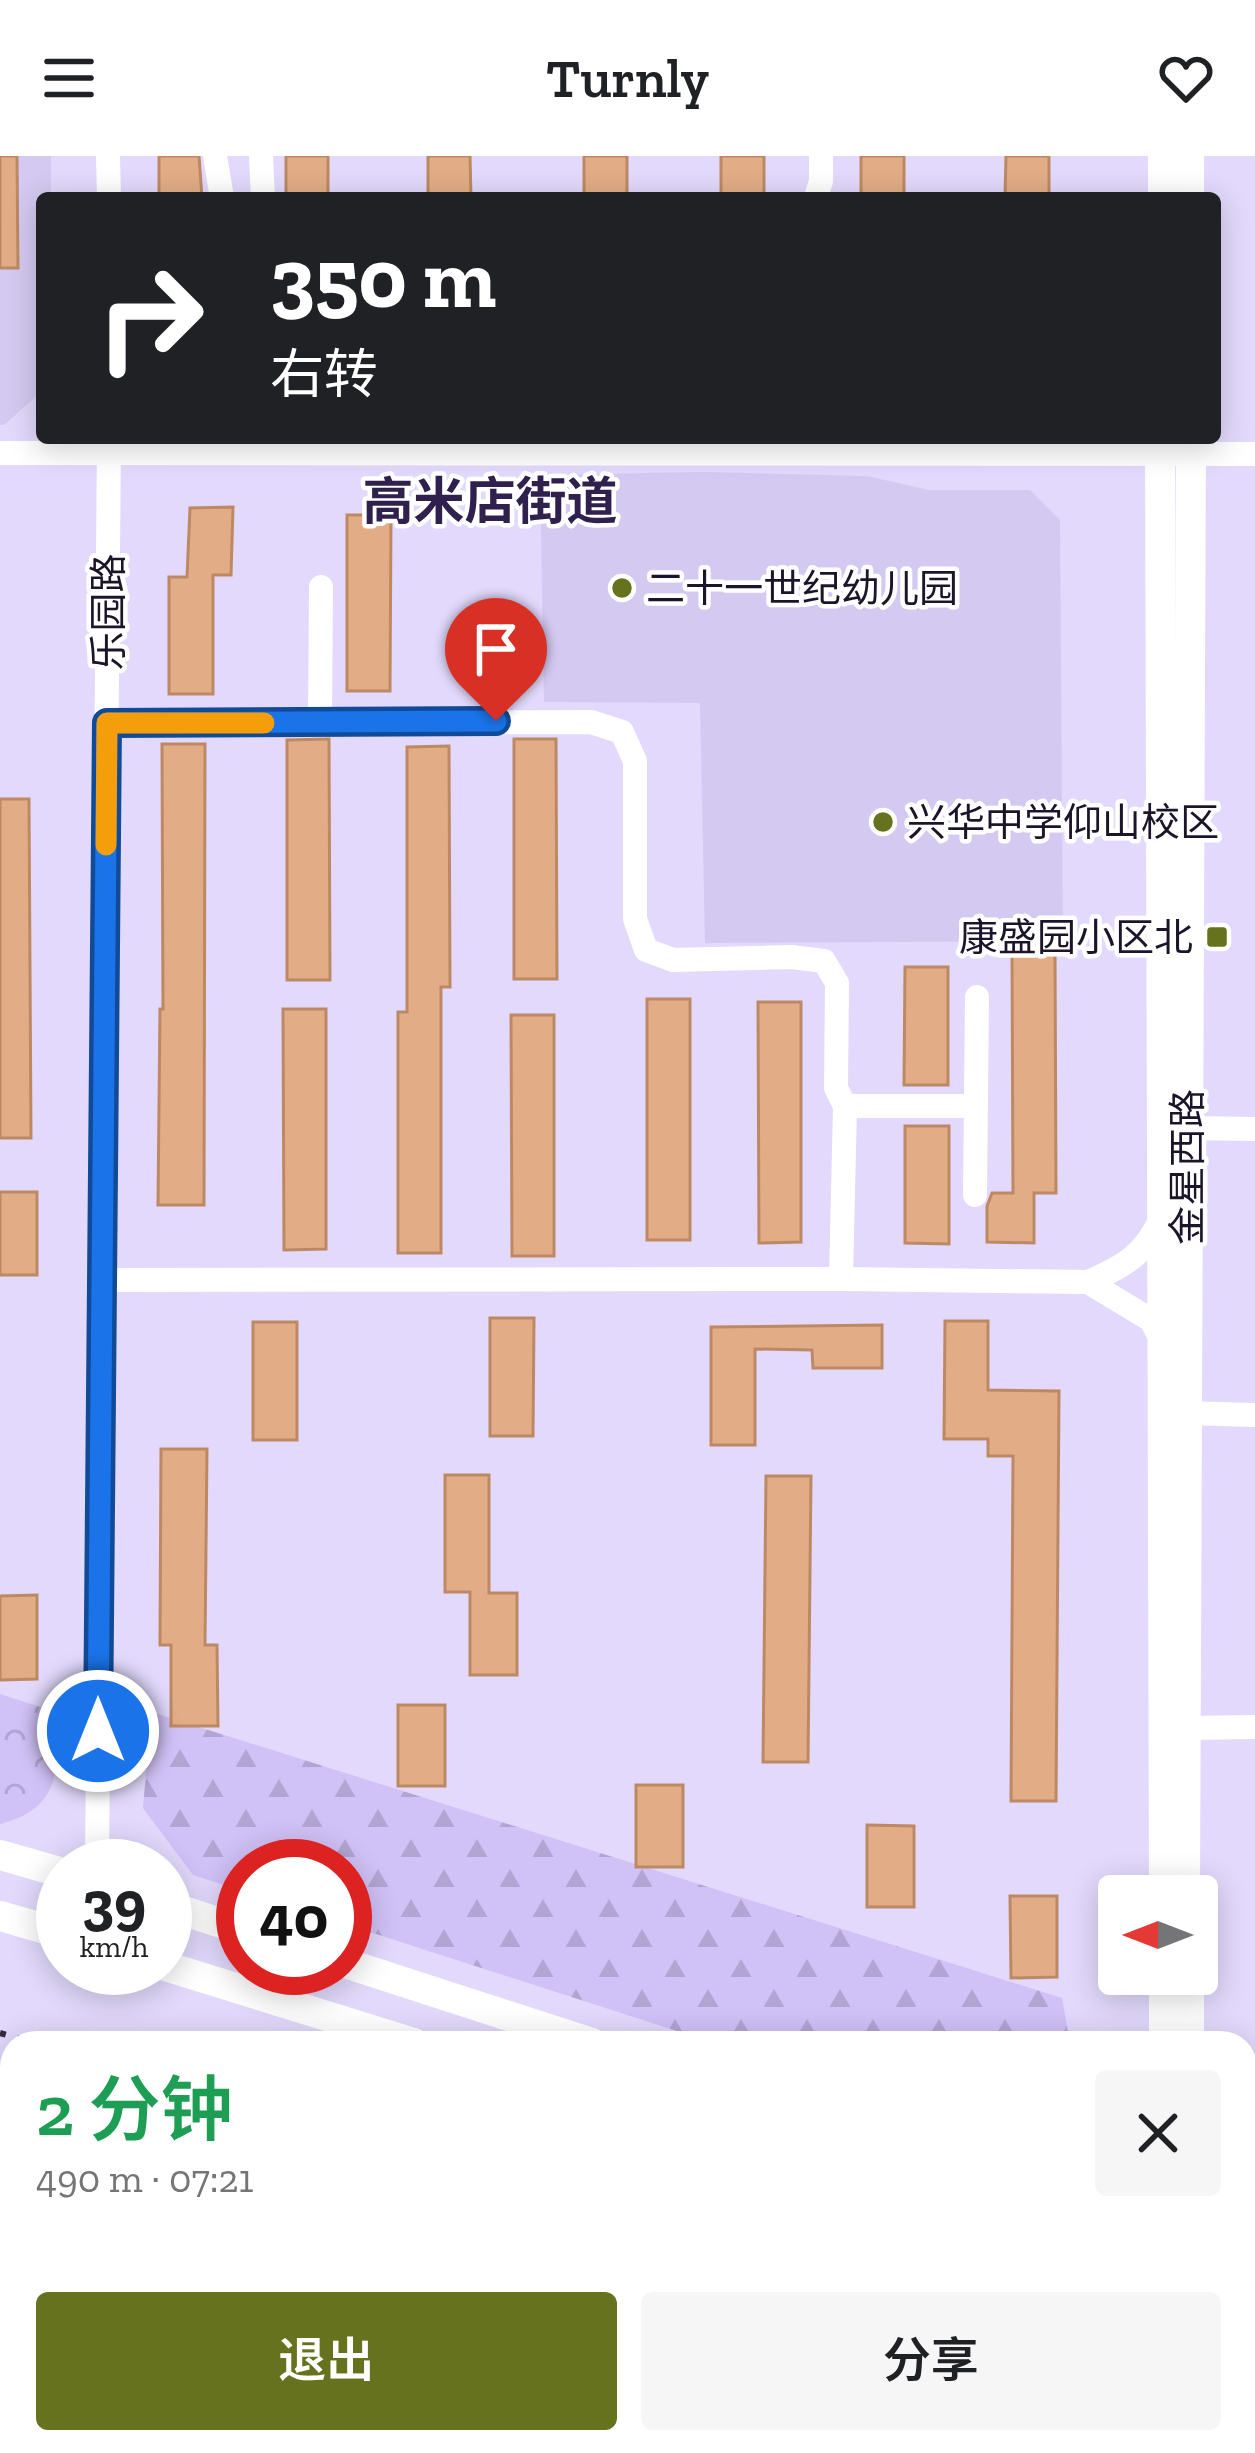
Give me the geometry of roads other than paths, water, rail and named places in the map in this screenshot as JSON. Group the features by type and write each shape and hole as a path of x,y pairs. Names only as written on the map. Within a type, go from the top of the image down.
{"main road":[{"path":"1162,192 1163,156"},
{"path":"1189,156 1190,192"},
{"name":"金星西路","path":"1176,446 1187,1128 1185,1875"},
{"name":"金星西路","path":"1163,1875 1162,1215 1176,446"},
{"path":"0,1855 36,1865"},
{"path":"0,1916 36,1926"},
{"path":"372,1972 555,2031"},
{"path":"192,1974 375,2031"},
{"path":"1163,1995 1163,2031"},
{"path":"1189,1995 1190,2031"}],"street":[{"path":"109,156 109,192"},
{"path":"215,156 220,192"},
{"path":"262,156 263,192"},
{"path":"818,192 821,156"},
{"path":"0,453 109,446 1176,446 1255,454"},
{"name":"乐园路","path":"97,1839 109,446"},
{"path":"320,722 321,587"},
{"path":"107,723 591,722 622,732 635,761 635,919 646,950 673,961 791,957 824,961 837,983 836,1088 845,1106 841,1279"},
{"path":"975,1195 977,997"},
{"path":"845,1106 975,1106"},
{"path":"1187,1128 1255,1129"},
{"path":"102,1280 1088,1282 1136,1257 1153,1238 1162,1215"},
{"path":"1088,1282 1151,1320 1163,1344"},
{"path":"1187,1413 1255,1415"},
{"path":"1186,1728 1255,1727"}],"place":[{"name":"二十一世纪幼儿园","path":"622,588"},
{"name":"兴华中学仰山校区","path":"883,822"},
{"name":"康盛园小区北","path":"1217,937"}],"district":[{"name":"高米店街道","path":"490,501"}]}
